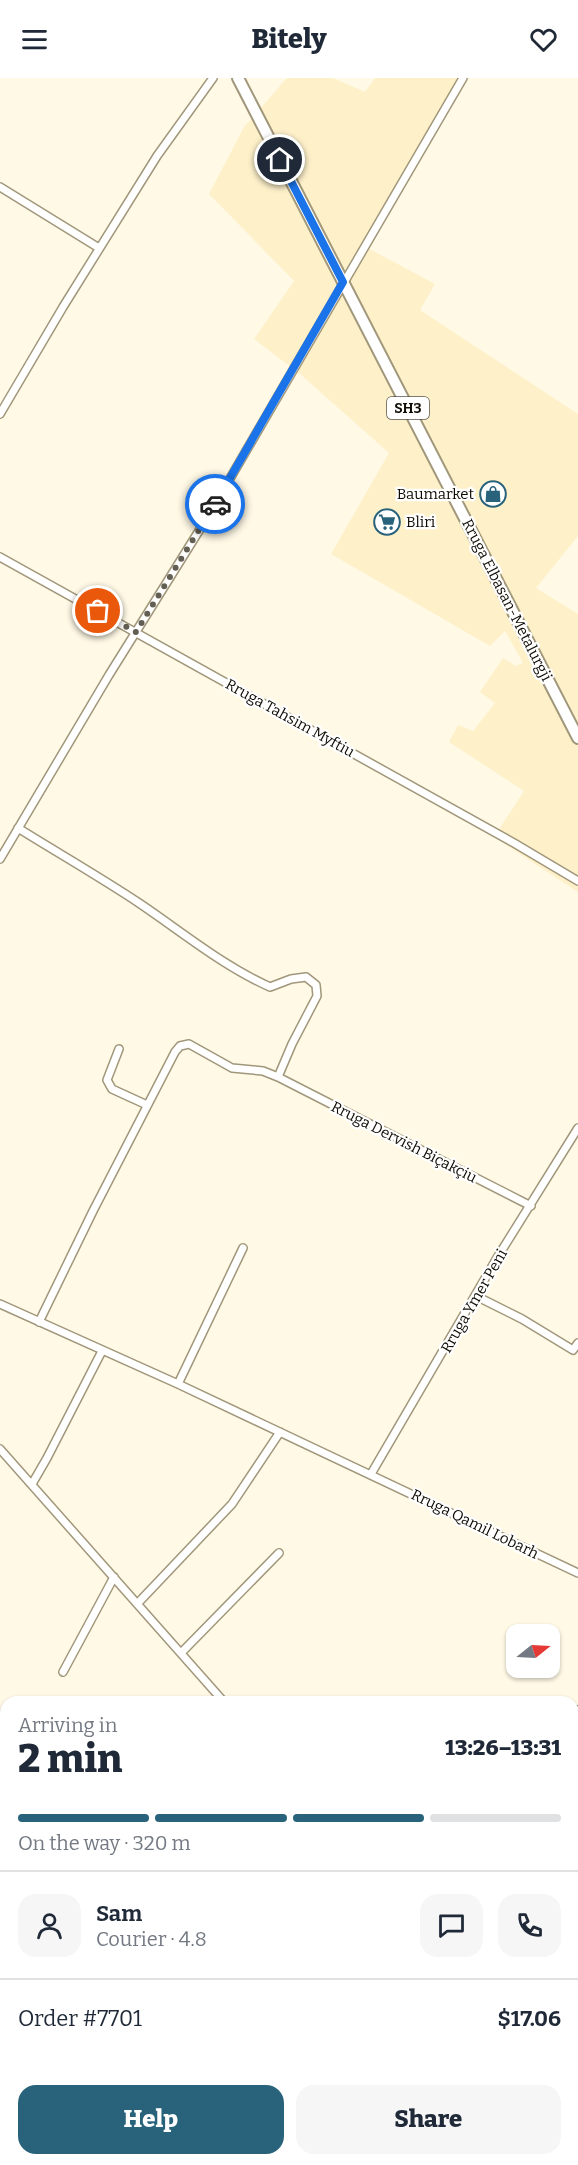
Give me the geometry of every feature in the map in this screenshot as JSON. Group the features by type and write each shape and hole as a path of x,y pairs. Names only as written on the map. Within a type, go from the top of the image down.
{"main road":[{"name":"Rruga Elbasan-Metalurgji","path":"238,78 578,738"}],"street":[{"path":"0,414 157,156 213,78"},
{"path":"0,859 212,508 463,78"},
{"path":"0,187 99,248"},
{"name":"Rruga Tahsim Myftiu","path":"0,557 514,843 578,881"},
{"path":"18,828 138,902 200,947 256,981 270,987 306,976 316,986 317,996 278,1077"},
{"name":"Rruga Dervish Biçakçiu","path":"147,1105 175,1052 180,1046 189,1044 232,1068 263,1071 278,1077 531,1206"},
{"path":"39,1322 147,1105 108,1085 107,1080 119,1049"},
{"name":"Rruga Ymer Peni","path":"371,1474 497,1258 578,1128"},
{"path":"178,1384 243,1248"},
{"path":"476,1296 522,1319 573,1350 578,1343"},
{"name":"Rruga Qamil Lobarh","path":"0,1304 178,1384 578,1573"},
{"path":"32,1484 102,1350"},
{"path":"138,1604 232,1504 280,1432"},
{"path":"0,1449 219,1696"},
{"path":"181,1653 279,1553"},
{"path":"63,1672 114,1577"}],"shaded area":[{"path":"287,78 333,78 365,92 375,78 463,78 364,246 435,284 420,310 578,414 578,536 536,588 578,614 578,892 494,837 524,791 449,742 458,725 473,731 495,703 480,692 503,658 516,666 523,663 505,631 490,646 331,554 389,453 300,374 254,339 294,281 209,194 244,127"}],"way so far":[{"path":"98,611 136,632 215,504"}],"place":[{"name":"Baumarket","path":"493,494"},
{"name":"Bliri","path":"387,522"}],"route":[{"path":"215,504 343,282 280,160"}]}
